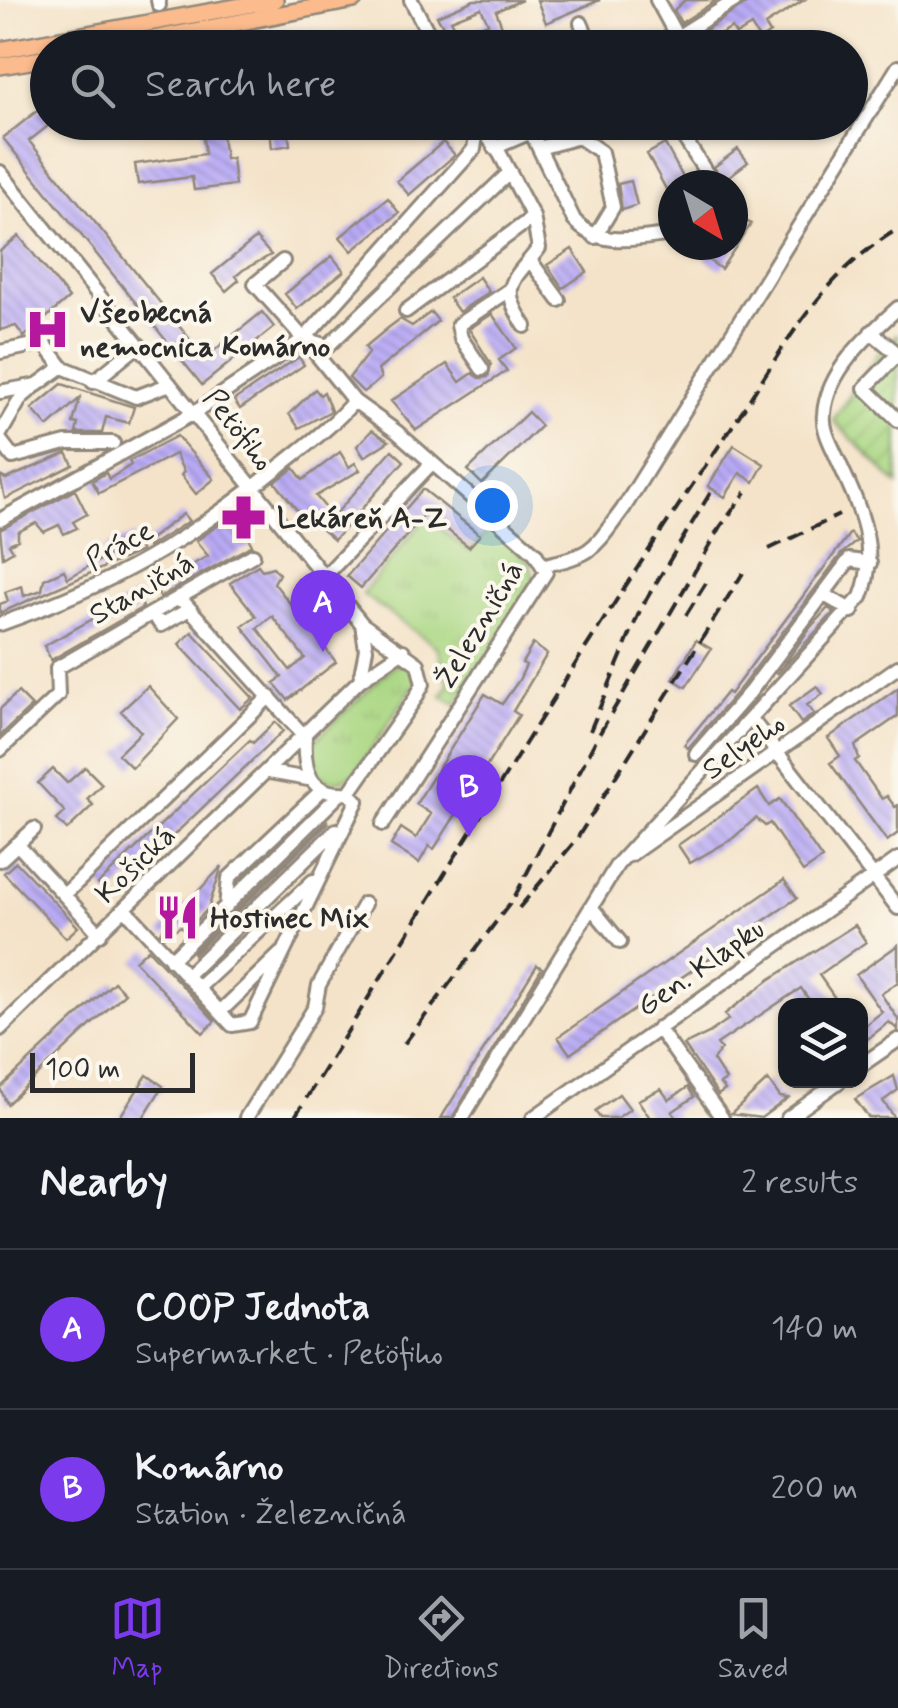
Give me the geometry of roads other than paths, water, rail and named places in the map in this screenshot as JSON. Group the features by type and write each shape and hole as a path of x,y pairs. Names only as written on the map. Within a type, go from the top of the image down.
{"main road":[{"path":"145,30 275,0"},
{"path":"199,30 354,0"},
{"path":"1,63 30,56"},
{"path":"1,63 30,60"}],"street":[{"path":"412,0 427,30"},
{"path":"657,0 673,30"},
{"path":"696,30 736,0"},
{"path":"581,23 584,30"},
{"path":"868,115 898,67"},
{"path":"0,520 194,414 304,339 474,150 475,140"},
{"path":"482,369 460,338 458,325 508,291 540,240 510,172 489,140"},
{"path":"494,148 509,140"},
{"path":"537,140 574,220 595,237 617,240 658,236"},
{"path":"539,148 568,140"},
{"path":"583,140 600,152 613,207 595,237"},
{"path":"685,140 704,170"},
{"path":"545,564 569,562 590,551 624,509 853,140"},
{"name":"Petöfiho","path":"0,172 362,624 403,651"},
{"path":"304,339 328,346 510,172"},
{"path":"406,311 532,218"},
{"path":"530,260 559,300"},
{"name":"Železničná","path":"282,262 255,284 354,401 397,432 545,564 543,582 383,824"},
{"path":"508,291 509,301 524,326"},
{"path":"462,1118 617,865 852,611 867,581 868,538 827,437 824,414 841,371 871,332 898,308"},
{"path":"871,332 898,354 864,388 898,420"},
{"path":"0,352 44,343 62,367 136,397 170,384"},
{"path":"93,382 140,344"},
{"path":"62,367 22,398 0,435 13,457 28,450 42,453 66,443 112,442"},
{"path":"0,392 37,385"},
{"name":"Práce","path":"6,622 107,584 166,552 252,489 354,401"},
{"path":"325,576 431,464"},
{"name":"Staničná","path":"0,750 58,695 56,668 253,555"},
{"path":"696,754 750,692 849,560 870,563"},
{"path":"824,594 852,611"},
{"path":"180,597 306,737 308,779"},
{"path":"152,612 161,624 190,610"},
{"path":"360,680 366,649 362,624"},
{"path":"172,960 360,782 422,684 418,664 403,651 360,680 306,737"},
{"name":"Selyeho","path":"617,865 898,667"},
{"path":"750,692 765,704"},
{"path":"64,895 269,697"},
{"path":"751,719 898,908"},
{"name":"Košická","path":"0,1030 306,737"},
{"path":"126,910 232,1025 250,1022 289,946 342,825 357,801 345,793 322,790 308,779 269,772"},
{"path":"226,908 229,878 322,790"},
{"path":"186,976 342,825"},
{"path":"0,860 34,829"},
{"path":"17,844 100,934"},
{"name":"Gen. Klapku","path":"534,1118 898,859"},
{"path":"198,988 317,877"},
{"path":"246,1118 315,1007 319,985 364,904"},
{"path":"591,908 620,942"},
{"path":"220,1012 289,946"},
{"path":"658,1028 722,1118"},
{"path":"868,1061 898,1040"},
{"path":"788,1118 830,1088"}],"railway":[{"path":"294,1118 559,689 800,323 843,271 898,229"},
{"path":"590,731 641,608 712,490"},
{"path":"715,534 746,492"},
{"path":"769,549 839,515"},
{"path":"404,1044 514,898 597,738 723,523"},
{"path":"519,908 576,840 743,573"},
{"path":"686,615 706,583"}],"place":[{"name":"Všeobecná nemocnica Komárno","path":"47,330"},
{"name":"Lekáreň A-Z","path":"244,518"},
{"name":"COOP Jednota","path":"323,652"},
{"name":"Komárno","path":"469,837"},
{"name":"Hostinec Mix","path":"177,918"}]}
